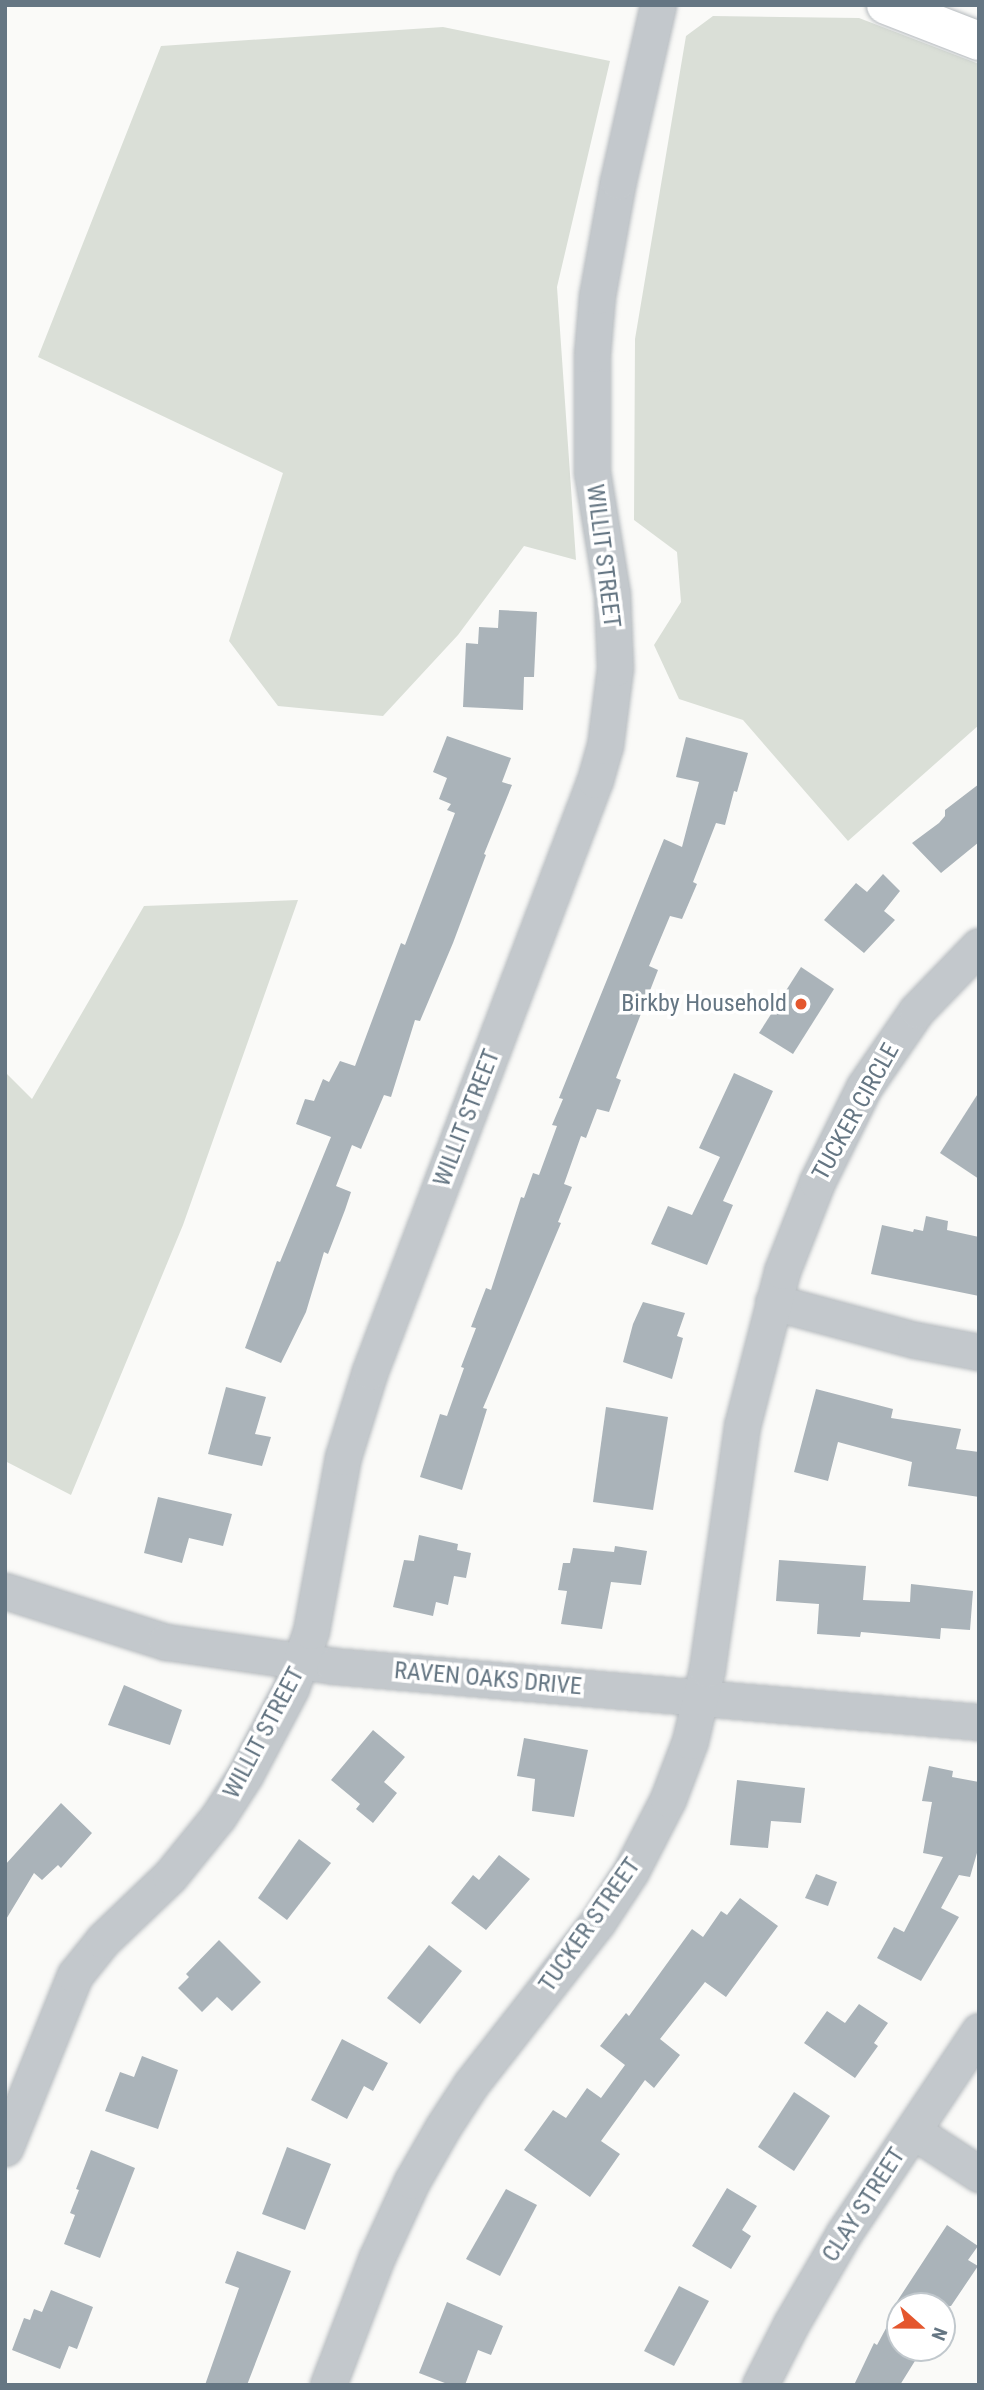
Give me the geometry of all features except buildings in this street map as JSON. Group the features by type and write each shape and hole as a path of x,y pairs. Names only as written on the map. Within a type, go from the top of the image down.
{"main road":[{"path":"886,5 979,41"}],"street":[{"name":"WILLIT STREET","path":"5,2147 75,1975 103,1940 170,1876 219,1817 251,1765 302,1660 343,1457 370,1371 596,780 605,746 615,668 612,594 592,472 592,354 597,296 618,181 658,5"},
{"name":"TUCKER CIRCLE","path":"773,1302 782,1271 817,1182 864,1087 918,1010 979,946"},
{"path":"773,1302 915,1340 979,1352"},
{"name":"TUCKER STREET","path":"328,2385 377,2257 412,2181 471,2084 597,1923 631,1871 668,1799 690,1741 701,1696 742,1426 773,1302"},
{"name":"RAVEN OAKS DRIVE","path":"5,1591 166,1642 334,1666 979,1722"},
{"name":"CLAY STREET","path":"760,2385 791,2324 844,2233 979,2031"},
{"path":"913,2130 979,2174"}],"shaded area":[{"path":"713,16 859,18 979,64 979,725 848,841 743,720 679,699 654,645 681,602 677,552 634,520 635,339 686,36"},
{"path":"443,27 610,61 557,287 576,560 524,546 458,635 383,716 278,706 229,641 283,473 38,357 161,46"},
{"path":"298,900 183,1225 71,1495 5,1461 5,1072 32,1099 144,906"}],"place":[{"name":"Birkby Household","path":"801,1004"}]}
